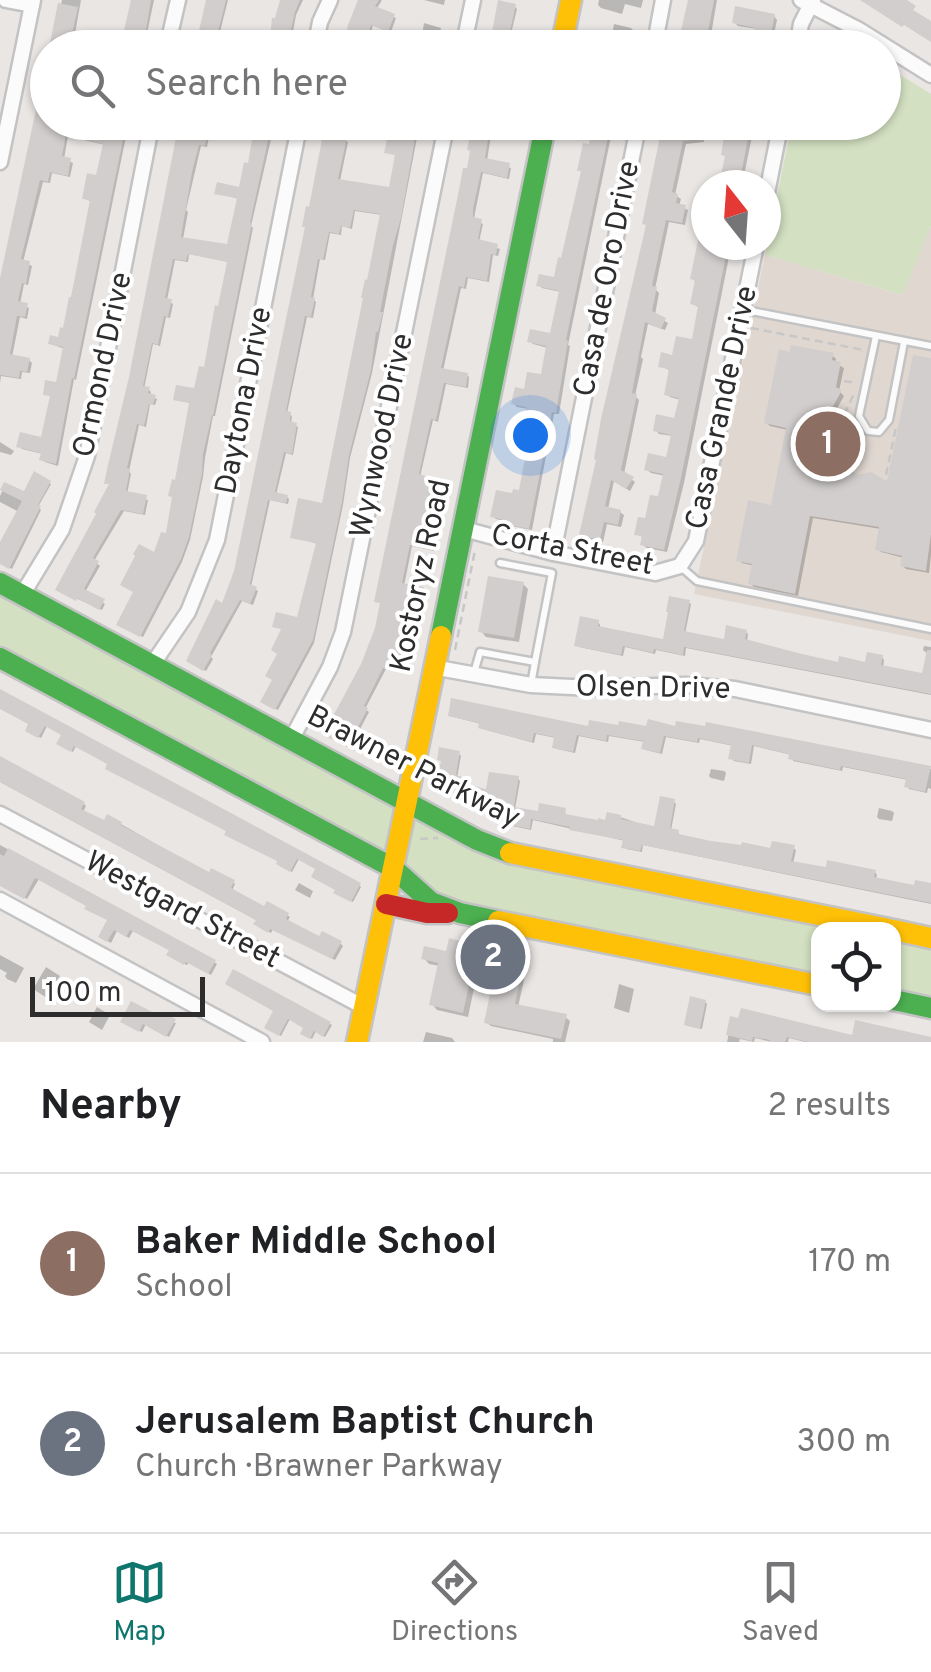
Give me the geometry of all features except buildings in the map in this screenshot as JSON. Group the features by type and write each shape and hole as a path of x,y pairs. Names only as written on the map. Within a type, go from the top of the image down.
{"street":[{"path":"0,162 32,3 6,0"},
{"path":"171,30 178,0"},
{"path":"318,30 330,0"},
{"path":"466,30 472,0"},
{"path":"565,30 571,0"},
{"path":"657,30 663,0"},
{"path":"800,30 808,1 859,30"},
{"path":"901,56 931,75"},
{"name":"Ormond Drive","path":"22,595 62,529 88,456 149,140"},
{"name":"Daytona Drive","path":"152,665 188,612 217,540 296,140"},
{"name":"Wynwood Drive","path":"291,740 330,666 343,632 444,140"},
{"name":"Kostoryz Road","path":"357,1042 542,140"},
{"name":"Casa de Oro Drive","path":"554,553 635,140"},
{"path":"772,170 777,140"},
{"name":"Casa Grande Drive","path":"680,566 696,541 753,260"},
{"name":"Corta Street","path":"464,529 554,553 655,573 680,566"},
{"name":"Brawner Parkway","path":"0,583 477,840 509,853 851,922"},
{"path":"0,658 393,868 431,902 460,913 811,984"},
{"name":"Olsen Drive","path":"433,667 531,685 735,689 931,730"},
{"name":"Westgard Street","path":"0,814 364,1008"},
{"path":"0,900 262,1042"},
{"path":"386,904 426,913 460,913"},
{"name":"Brawner Parkway","path":"901,932 931,938"},
{"path":"901,1002 931,1008"}],"lane":[{"path":"743,310 931,346"},
{"path":"876,336 859,416 868,431 879,432 889,420 904,342"},
{"path":"500,563 552,573 531,685"},
{"path":"680,566 698,581 931,629"},
{"path":"474,674 480,652 535,662"}],"path":[{"path":"750,328 864,350"},
{"path":"844,380 857,383 836,431 854,441"},
{"path":"844,466 857,432"}],"shaded area":[{"path":"931,226 931,641 694,594 764,260 781,260 902,295"}],"green space":[{"path":"901,75 931,94 931,226 903,295 781,260 781,177 789,140 901,140"},
{"path":"0,591 486,852 823,922 811,922 811,975 444,898 0,650"},
{"path":"901,939 931,945 931,999 901,993"}],"traffic: fast":[{"path":"441,636 542,140"},
{"path":"0,583 477,840 510,853"},
{"path":"0,658 393,868 431,902 498,921"},
{"path":"901,1002 931,1008"}],"traffic: slow":[{"path":"565,30 571,0"},
{"path":"357,1042 441,636"},
{"path":"510,853 854,922"},
{"path":"498,921 811,984"},
{"path":"901,932 931,938"}],"traffic: jam":[{"path":"386,904 427,913 448,913"}],"place":[{"name":"Baker Middle School","path":"828,444"},
{"name":"Jerusalem Baptist Church","path":"493,957"}]}
